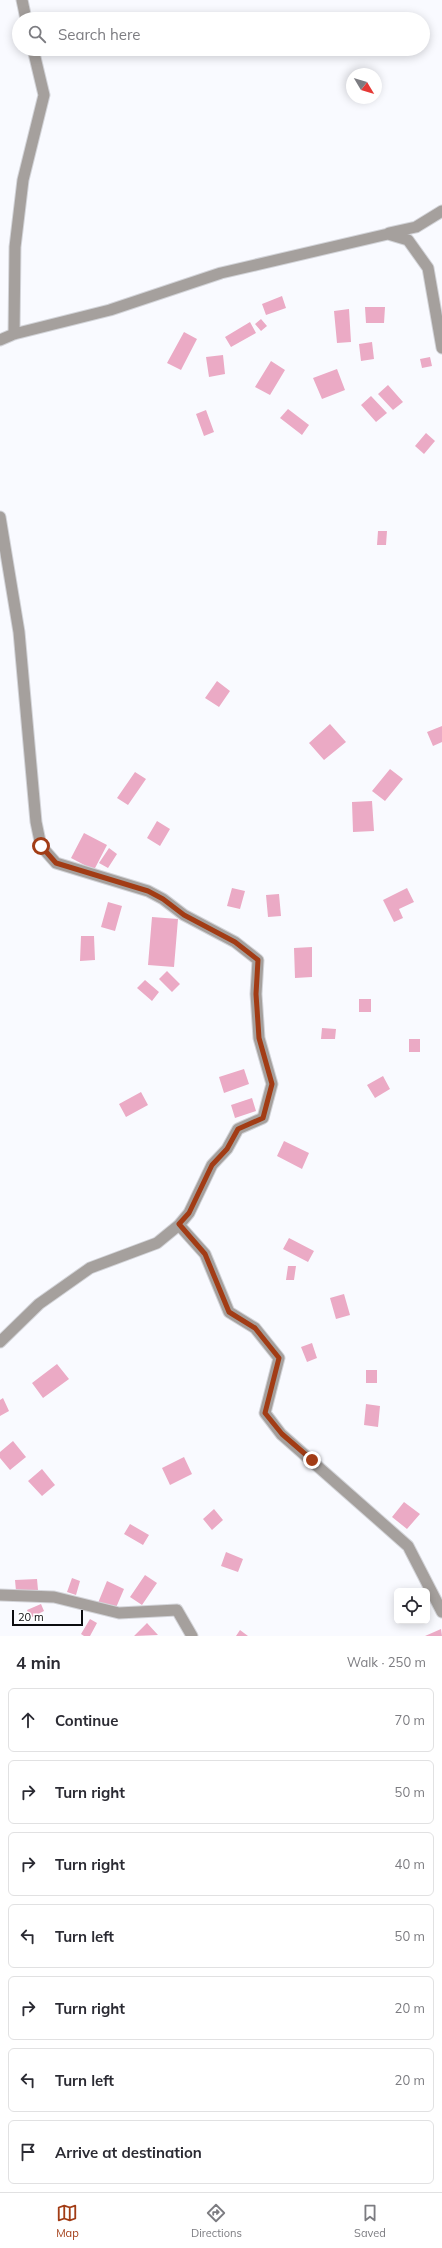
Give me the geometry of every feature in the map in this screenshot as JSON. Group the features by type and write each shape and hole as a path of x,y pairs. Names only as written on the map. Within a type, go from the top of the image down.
{"street":[{"path":"22,0 25,12"},
{"path":"14,334 15,247 23,180 44,95 35,56"},
{"path":"0,340 14,334 110,310 221,273 416,227 442,211"},
{"path":"388,234 408,240 428,268 442,348"},
{"path":"0,517 19,632 36,822 41,846 56,863 148,891 163,899 184,915 235,942 258,960 256,994 259,1038 272,1084 263,1118 238,1129 227,1149 212,1165 189,1213 179,1224 157,1243 90,1268 39,1304 0,1342"},
{"path":"179,1224 205,1254 229,1312 255,1328 279,1358 265,1413 282,1434 408,1546 442,1612"},
{"path":"0,1595 54,1597 119,1614 177,1610 192,1636"}],"building":[{"path":"282,296 286,308 266,315 262,304"},
{"path":"365,307 385,307 384,323 366,323"},
{"path":"349,309 351,342 337,343 334,311"},
{"path":"261,319 267,326 261,331 255,324"},
{"path":"250,322 256,333 231,347 225,337"},
{"path":"184,332 197,339 181,370 167,363"},
{"path":"372,342 374,359 361,361 359,344"},
{"path":"223,355 225,374 209,377 206,357"},
{"path":"430,357 432,366 422,368 420,359"},
{"path":"271,361 285,370 270,395 255,387"},
{"path":"337,369 345,390 322,399 313,378"},
{"path":"388,385 403,402 393,410 378,394"},
{"path":"371,396 387,413 376,422 361,405"},
{"path":"288,409 309,425 302,435 280,418"},
{"path":"206,410 214,432 204,436 196,414"},
{"path":"426,433 435,441 424,454 415,446"},
{"path":"378,531 387,531 386,545 377,545"},
{"path":"217,681 230,691 219,707 205,698"},
{"path":"330,724 346,742 324,760 309,743"},
{"path":"442,726 442,742 433,746 427,732"},
{"path":"390,769 403,779 385,801 372,791"},
{"path":"135,772 146,779 128,805 117,798"},
{"path":"372,801 374,831 353,832 352,802"},
{"path":"157,821 170,829 160,846 147,838"},
{"path":"84,833 107,845 94,870 71,858"},
{"path":"109,848 117,854 108,868 99,863"},
{"path":"232,888 245,891 240,909 227,906"},
{"path":"407,888 414,902 399,909 403,918 394,922 383,900"},
{"path":"279,894 281,916 268,917 266,895"},
{"path":"108,902 122,906 115,931 101,927"},
{"path":"152,917 178,919 174,967 148,965"},
{"path":"81,936 94,936 95,960 80,961"},
{"path":"312,947 312,977 295,978 294,948"},
{"path":"167,971 180,984 172,992 159,979"},
{"path":"145,980 159,992 152,1001 137,988"},
{"path":"359,999 371,999 371,1012 359,1012"},
{"path":"322,1028 336,1029 335,1039 321,1039"},
{"path":"409,1039 420,1039 420,1052 409,1052"},
{"path":"244,1069 249,1084 224,1093 219,1077"},
{"path":"383,1076 390,1089 375,1098 367,1085"},
{"path":"141,1092 148,1105 126,1117 119,1104"},
{"path":"252,1098 256,1111 235,1118 231,1105"},
{"path":"284,1141 309,1153 302,1169 277,1156"},
{"path":"289,1238 314,1251 308,1262 283,1249"},
{"path":"288,1266 296,1266 294,1280 286,1280"},
{"path":"344,1294 350,1315 336,1319 330,1298"},
{"path":"312,1343 317,1358 307,1362 301,1347"},
{"path":"57,1364 69,1379 43,1398 32,1383"},
{"path":"366,1370 377,1370 377,1383 366,1383"},
{"path":"3,1398 9,1411 0,1416 0,1400"},
{"path":"366,1404 380,1406 378,1427 364,1425"},
{"path":"13,1441 26,1457 10,1470 0,1458 0,1452"},
{"path":"184,1457 192,1474 170,1485 162,1468"},
{"path":"42,1469 55,1485 42,1496 28,1481"},
{"path":"404,1502 420,1514 407,1529 392,1517"},
{"path":"214,1509 223,1520 212,1530 203,1519"},
{"path":"130,1524 149,1535 143,1545 124,1534"},
{"path":"226,1552 243,1559 238,1572 221,1566"},
{"path":"145,1575 157,1583 142,1605 130,1597"},
{"path":"72,1578 80,1581 76,1595 67,1592"},
{"path":"37,1579 38,1590 16,1591 15,1580"},
{"path":"107,1581 124,1589 115,1610 98,1603"},
{"path":"41,1604 44,1611 30,1618 27,1610"},
{"path":"90,1619 97,1623 90,1636 84,1636 81,1634"},
{"path":"147,1623 158,1635 134,1636"},
{"path":"441,1629 442,1636 425,1636"},
{"path":"240,1630 248,1636 236,1636"}],"route":[{"path":"41,846 56,863 148,891 163,899 184,915 235,942 258,960 256,994 259,1038 272,1084 263,1118 238,1129 227,1149 212,1165 189,1213 179,1224 205,1254 229,1312 255,1328 279,1358 265,1413 282,1434 312,1460"}]}
